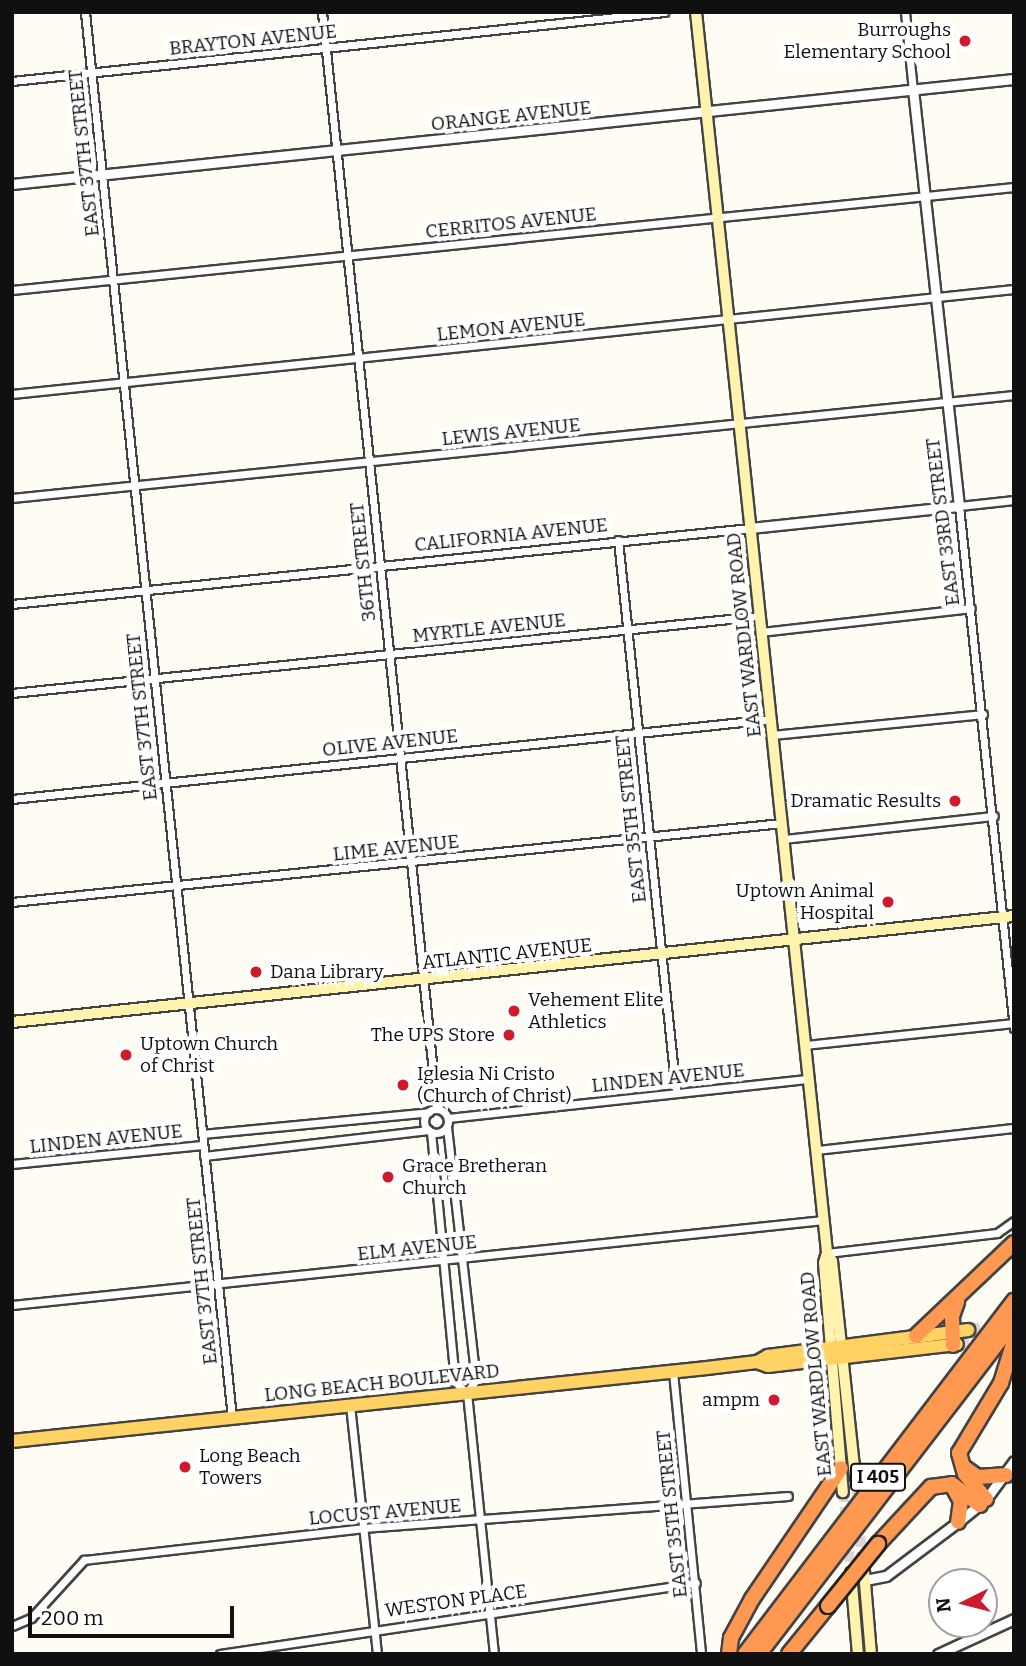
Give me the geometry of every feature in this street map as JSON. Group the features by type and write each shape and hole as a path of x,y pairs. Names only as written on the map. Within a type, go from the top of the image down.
{"highway":[{"path":"916,1336 1014,1243"},
{"path":"954,1340 953,1312 960,1295"},
{"name":"I 405","path":"745,1654 1014,1301"},
{"path":"754,1654 1014,1313"},
{"path":"759,1654 1014,1322"},
{"name":"I 405","path":"769,1654 1014,1335"},
{"path":"983,1502 959,1463 961,1446 1001,1383 1014,1341"},
{"path":"959,1463 978,1477 1006,1475"},
{"path":"729,1654 731,1638 752,1599 841,1468"},
{"path":"789,1654 922,1492 951,1484 983,1502"},
{"path":"951,1484 961,1501 958,1522"}],"main road":[{"name":"EAST WARDLOW ROAD","path":"695,12 817,1150 836,1352 844,1492"},
{"name":"ATLANTIC AVENUE","path":"12,1022 188,1006 1011,919"},
{"name":"LONG BEACH BOULEVARD","path":"836,1352 954,1340 968,1329"},
{"name":"LONG BEACH BOULEVARD","path":"12,1441 757,1362 768,1366 916,1336 954,1340"},
{"name":"EAST WARDLOW ROAD","path":"836,1352 855,1477"},
{"path":"862,1556 871,1654"},
{"path":"851,1572 858,1654"}],"street":[{"name":"EAST 37TH STREET","path":"85,12 232,1418"},
{"name":"36TH STREET","path":"322,12 423,980 433,1111 425,1123 430,1131 455,1382 467,1393"},
{"name":"BRAYTON AVENUE","path":"12,80 664,12"},
{"name":"EAST 33RD STREET","path":"905,12 994,816 1011,919 1014,1025"},
{"name":"ORANGE AVENUE","path":"12,184 1014,79"},
{"name":"CERRITOS AVENUE","path":"12,290 1014,187"},
{"name":"LEMON AVENUE","path":"12,394 1014,289"},
{"name":"LEWIS AVENUE","path":"12,498 1014,395"},
{"name":"CALIFORNIA AVENUE","path":"12,604 1014,500"},
{"name":"EAST 35TH STREET","path":"618,540 676,1093"},
{"path":"761,632 971,608"},
{"name":"MYRTLE AVENUE","path":"12,693 759,616"},
{"path":"773,735 983,714"},
{"name":"OLIVE AVENUE","path":"12,799 771,719"},
{"path":"784,839 994,816"},
{"name":"LIME AVENUE","path":"12,902 410,863 782,822"},
{"path":"805,1045 1014,1025"},
{"name":"LINDEN AVENUE","path":"448,1118 809,1079"},
{"path":"433,1111 448,1118 464,1259 476,1380 467,1393 494,1654"},
{"name":"LINDEN AVENUE","path":"202,1134 433,1111"},
{"name":"LINDEN AVENUE","path":"204,1156 447,1127"},
{"path":"817,1150 1014,1128"},
{"name":"LINDEN AVENUE","path":"12,1164 202,1144"},
{"name":"ELM AVENUE","path":"12,1305 824,1220"},
{"path":"827,1253 1004,1231 1014,1221"},
{"name":"EAST 35TH STREET","path":"673,1372 701,1654"},
{"path":"350,1405 377,1654"},
{"path":"865,1580 894,1571 958,1522 983,1502 1014,1461"},
{"name":"LOCUST AVENUE","path":"12,1626 31,1618 83,1560 363,1528 788,1496"},
{"name":"WESTON PLACE","path":"220,1654 696,1583"},
{"path":"938,1654 1014,1619"}],"tunnel":[{"path":"968,1330 999,1326"},
{"path":"957,1344 988,1341"},
{"path":"855,1477 862,1556"},
{"path":"843,1492 851,1572"}],"place":[{"name":"Burroughs Elementary School","path":"965,41"},
{"name":"Dramatic Results","path":"955,801"},
{"name":"Uptown Animal Hospital","path":"888,902"},
{"name":"Dana Library","path":"256,972"},
{"name":"Vehement Elite Athletics","path":"514,1011"},
{"name":"The UPS Store","path":"509,1035"},
{"name":"Uptown Church of Christ","path":"126,1055"},
{"name":"Iglesia Ni Cristo (Church of Christ)","path":"403,1085"},
{"name":"Grace Bretheran Church","path":"388,1177"},
{"name":"ampm","path":"774,1400"},
{"name":"Long Beach Towers","path":"185,1467"}]}
